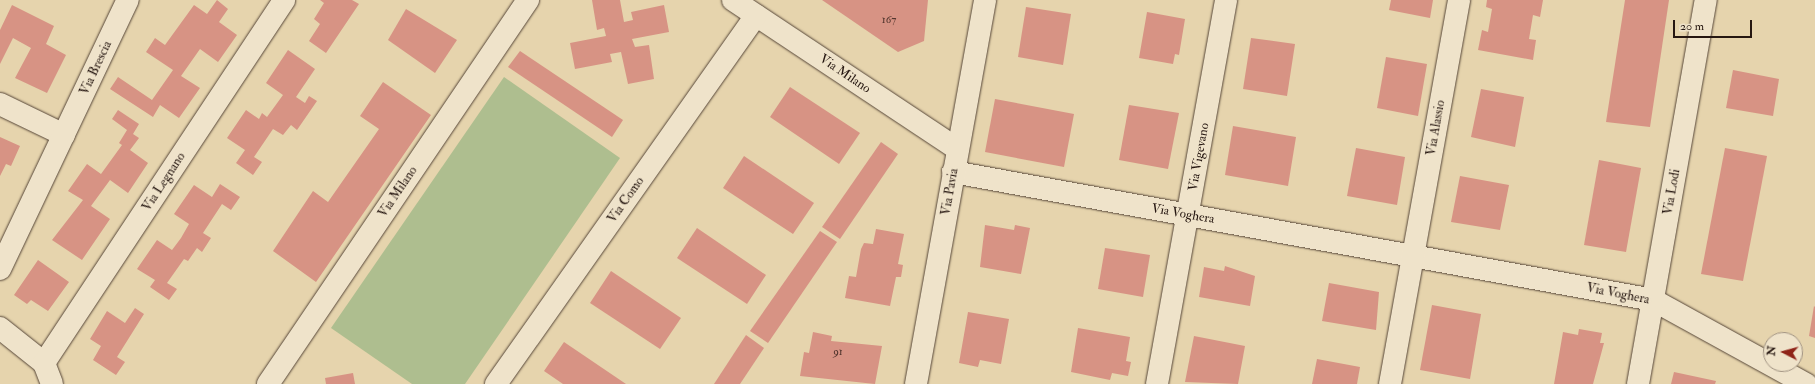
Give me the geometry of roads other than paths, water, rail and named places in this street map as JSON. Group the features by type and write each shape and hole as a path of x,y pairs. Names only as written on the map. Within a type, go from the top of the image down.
{"street":[{"name":"Via Brescia","path":"0,269 128,0"},
{"name":"Via Legnano","path":"44,363 284,0"},
{"name":"Via Milano","path":"268,384 528,0"},
{"name":"Via Milano","path":"733,0 957,149"},
{"name":"Via Pavia","path":"916,384 957,149 985,0"},
{"name":"Via Vigevano","path":"1157,384 1189,214 1226,0"},
{"name":"Via Alassio","path":"1412,256 1460,0"},
{"name":"Via Lodi","path":"1638,384 1706,0"},
{"name":"Via Como","path":"496,384 756,15"},
{"path":"0,104 64,135"},
{"name":"Via Voghera","path":"953,172 1652,300 1806,384"},
{"path":"1390,384 1412,256"},
{"path":"0,328 44,363 52,384"}]}
